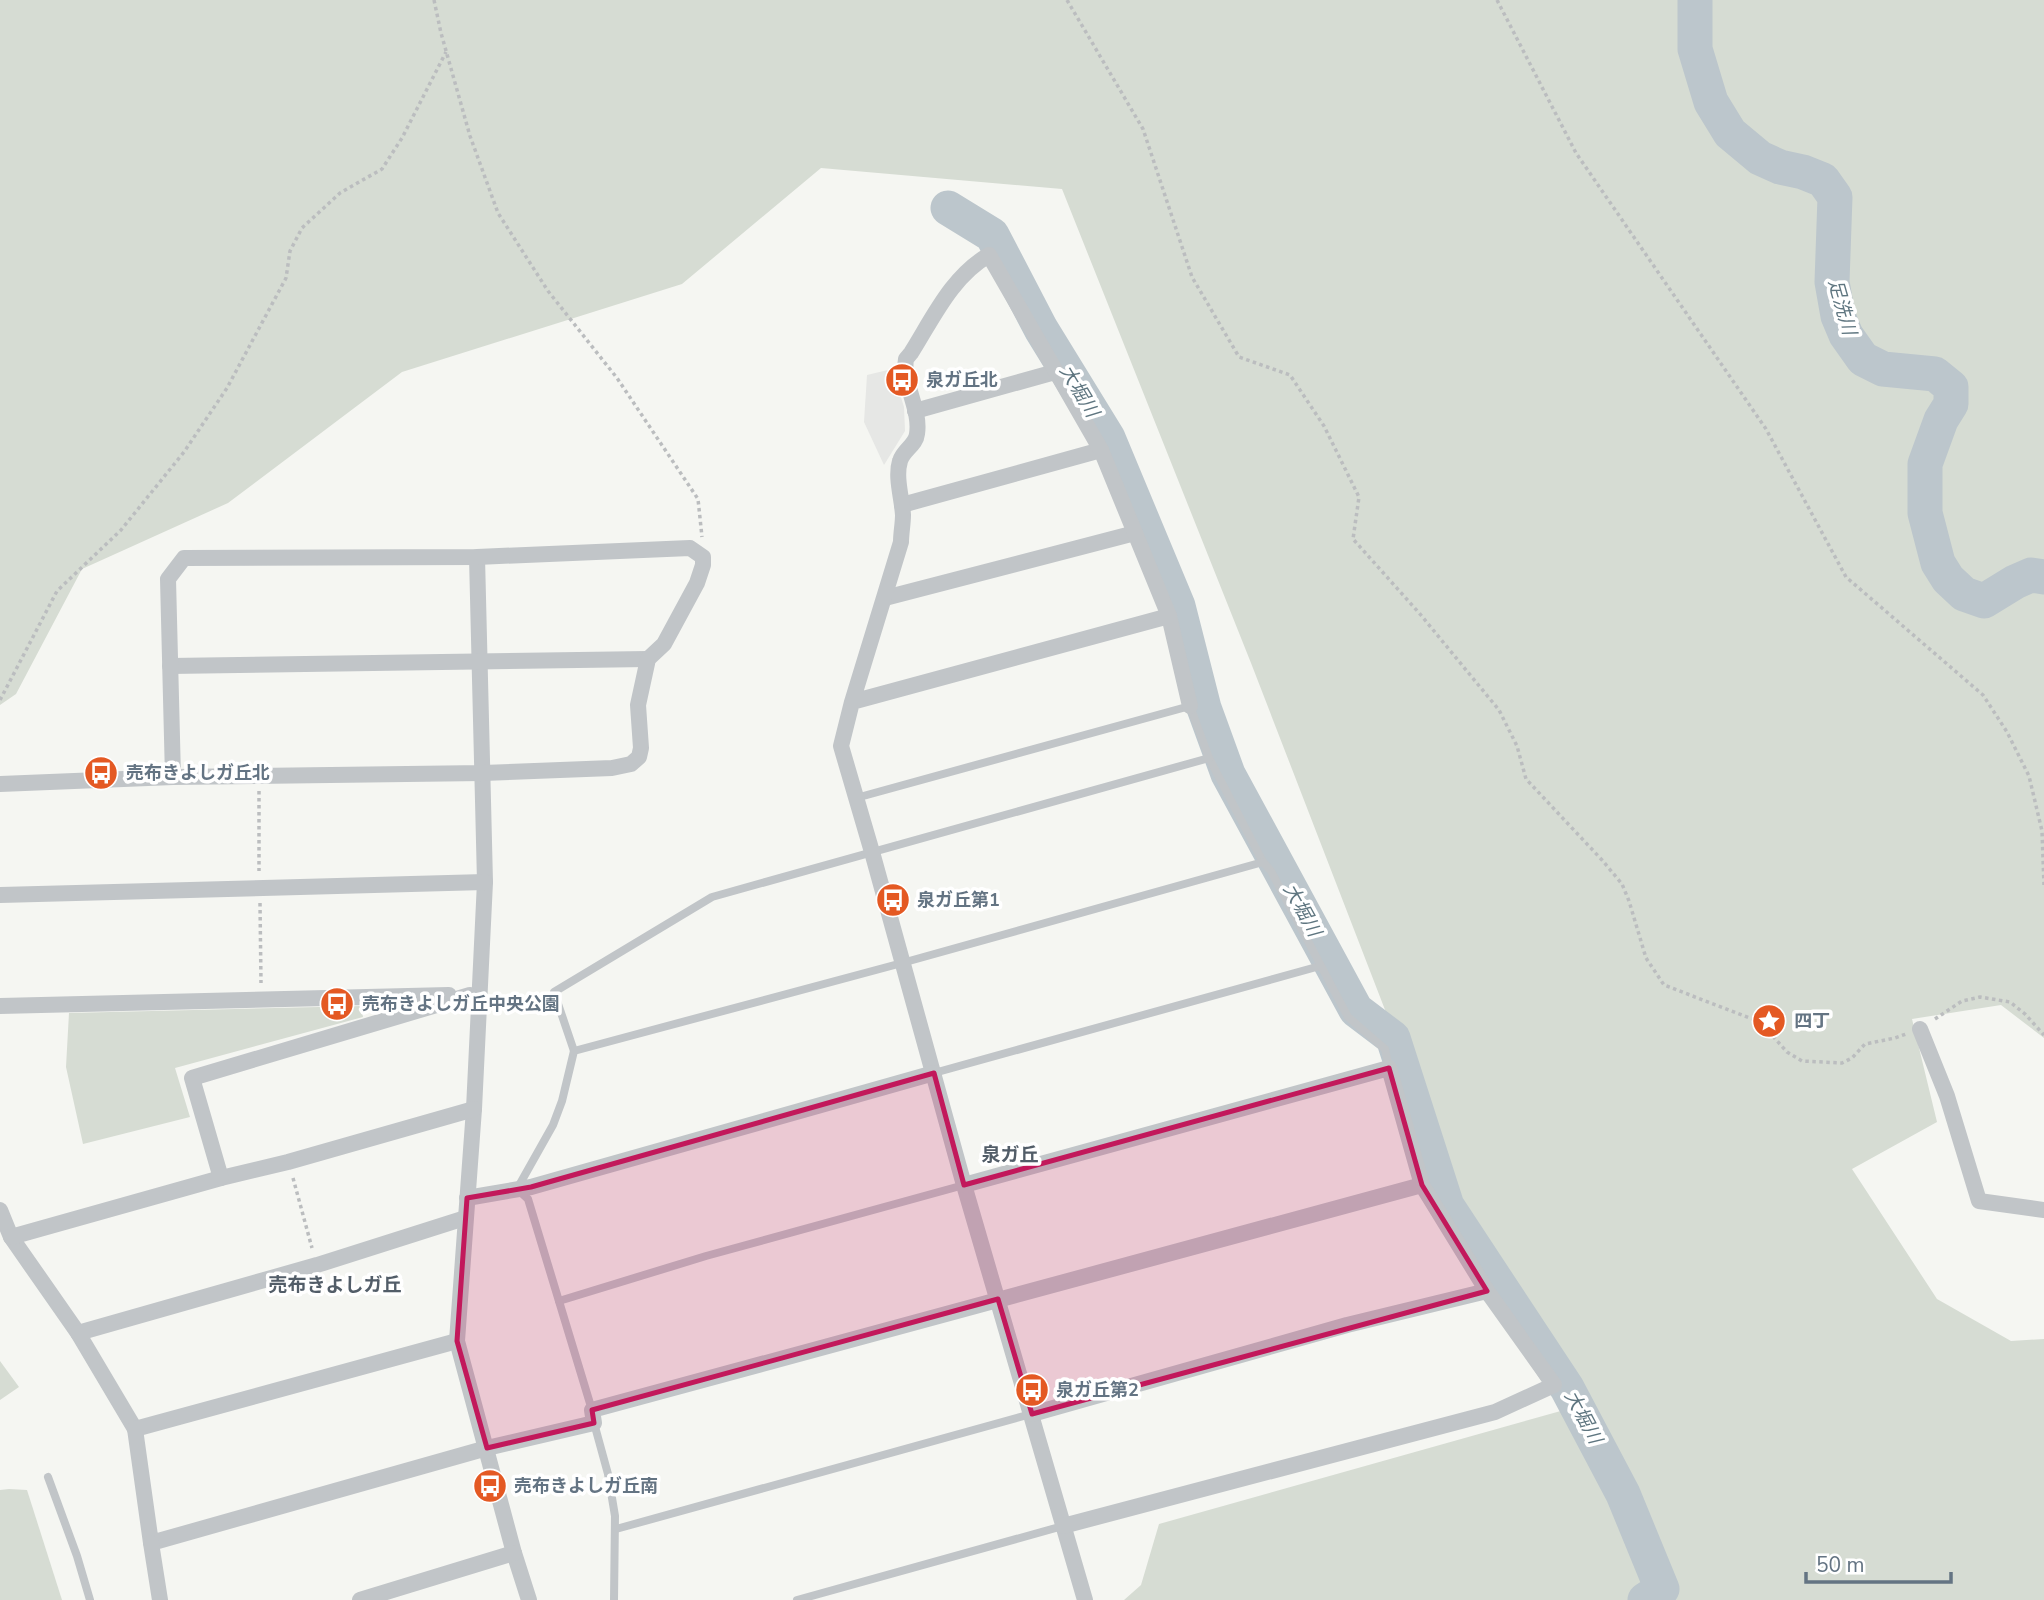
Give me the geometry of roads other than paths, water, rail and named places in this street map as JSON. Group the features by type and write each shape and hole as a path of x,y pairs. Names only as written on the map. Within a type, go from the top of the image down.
{"street":[{"path":"1084,1600 841,746 901,542 903,519 900,458 915,441 918,433 905,372 906,359 956,281 977,261 989,255 1101,450 1169,615 1190,706"},
{"path":"915,411 1055,372"},
{"path":"902,505 1101,450"},
{"path":"885,598 1135,533"},
{"path":"0,784 173,776 483,773 612,768 631,764 639,757 641,748 638,705 648,659 664,644 697,583 703,557 690,548 674,548 477,557 184,558 168,579 173,776"},
{"path":"477,557 485,882 475,995 474,1109 457,1341 529,1600"},
{"path":"852,702 1169,615"},
{"path":"170,666 648,659"},
{"path":"0,895 485,882"},
{"path":"0,1006 475,995"},
{"path":"221,1178 192,1078 475,995"},
{"path":"1920,1029 1947,1096 1979,1201 2044,1210"},
{"path":"964,1185 1389,1068 1422,1185 1487,1290 1554,1385 1494,1412 1063,1527"},
{"path":"467,1198 531,1187 934,1073"},
{"path":"11,1237 474,1109"},
{"path":"151,1544 998,1299 1422,1185"},
{"path":"1,1215 11,1237 78,1333 135,1429 160,1600"},
{"path":"78,1333 317,1265 465,1219"},
{"path":"1032,1414 1348,1325 1487,1290"},
{"path":"135,1429 457,1341"},
{"path":"360,1600 514,1553"}],"lane":[{"path":"856,798 1190,706 1209,758 1348,1017 1385,1049 1389,1068"},
{"path":"614,1600 616,1529 608,1474 528,1199 517,1189 553,1125 562,1101 574,1051 554,992 712,897 1209,758"},
{"path":"574,1051 1263,862"},
{"path":"934,1073 1320,966"},
{"path":"559,1301 706,1256 964,1185"},
{"path":"616,1529 1032,1414"},
{"path":"48,1477 90,1600"},
{"path":"797,1600 1063,1527"}],"waterway":[{"name":"足洗川","path":"1695,0 1695,49 1711,102 1730,133 1760,158 1823,180 1835,197 1832,282 1838,316 1846,335 1863,359 1883,369 1935,374 1951,387 1951,404 1941,420 1925,464 1925,513 1938,563 1948,579 1964,594 1984,601 2031,575 2044,577"},
{"name":"大堀川","path":"948,208 992,235 1041,329 1108,438 1178,606 1204,708 1228,774 1356,1010 1393,1038 1447,1206 1567,1388 1623,1494 1662,1589 1645,1600"}],"place":[{"name":"泉ガ丘北","path":"902,380"},
{"name":"売布きよしガ丘北","path":"101,773"},
{"name":"泉ガ丘第1","path":"893,900"},
{"name":"売布きよしガ丘中央公園","path":"337,1004"},
{"name":"四丁","path":"1769,1021"},
{"name":"泉ガ丘第2","path":"1032,1390"},
{"name":"売布きよしガ丘南","path":"490,1486"}],"district":[{"name":"泉ガ丘","path":"1010,1155"},
{"name":"売布きよしガ丘","path":"335,1285"}]}
